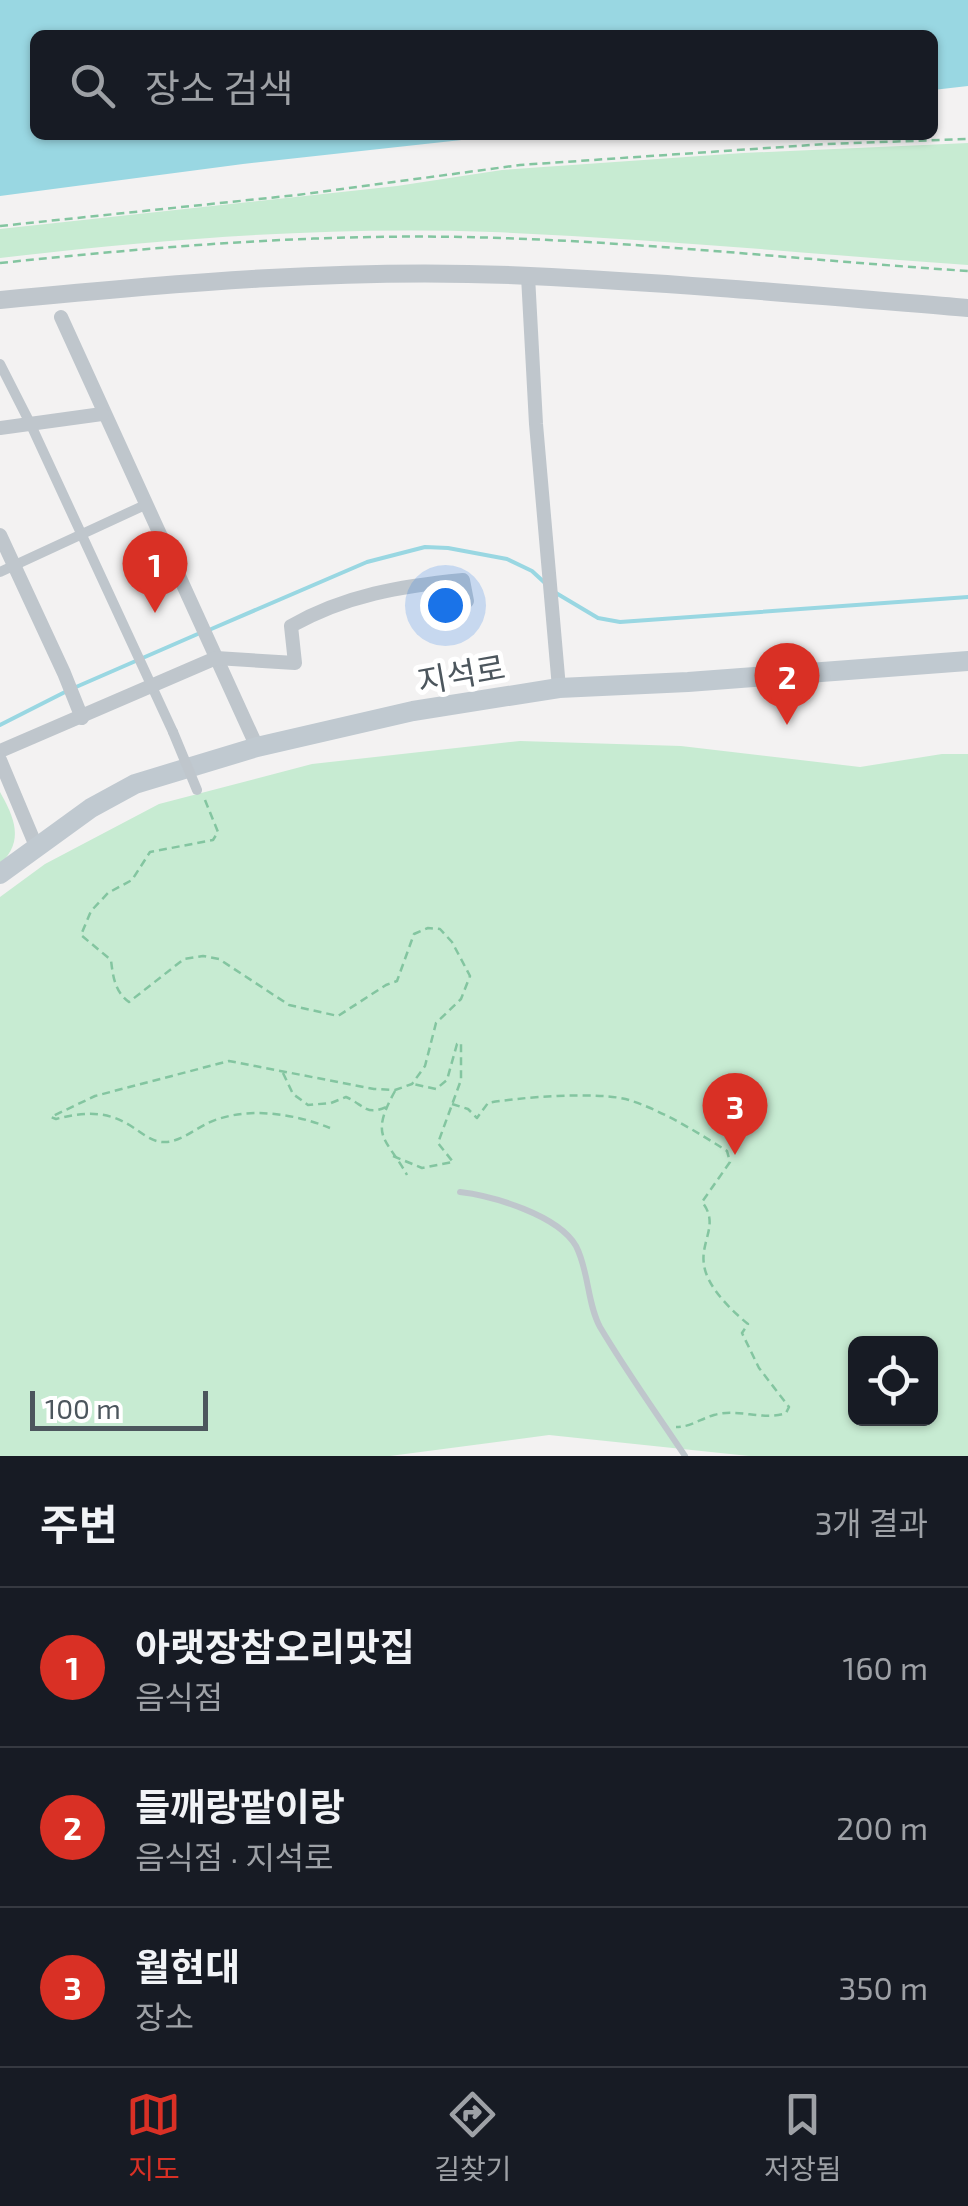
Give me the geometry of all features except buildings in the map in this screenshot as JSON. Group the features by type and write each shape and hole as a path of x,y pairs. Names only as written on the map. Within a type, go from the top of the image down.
{"main road":[{"name":"지석로","path":"0,874 112,795 135,784 257,747 464,701 559,688 968,662"}],"street":[{"path":"0,300 231,280 528,276 968,308"},
{"path":"528,276 536,424 559,688"},
{"path":"60,318 257,747"},
{"path":"0,364 201,795"},
{"path":"0,428 102,414"},
{"path":"7,569 145,505"},
{"path":"0,536 7,569 64,673 79,711"},
{"path":"0,752 79,711 213,653 295,663 291,626 324,608 398,586 464,580 467,601"},
{"path":"0,760 36,846"}],"lane":[{"path":"460,1192 484,1195 544,1218 576,1246 598,1324 685,1456"}],"path":[{"path":"0,226 298,195 520,165 826,144 968,139"},
{"path":"0,263 255,242 460,237 968,271"},
{"path":"201,795 218,832 212,840 150,852 132,880 108,893 84,923 81,935 111,960 121,997 129,1002 184,959 203,956 218,959 289,1005 338,1016 386,985 398,982 414,934 428,928 440,929 452,942 470,976 461,999 436,1023 424,1066 412,1084 396,1090 229,1062 118,1089 51,1117 92,1112 123,1121 160,1143 172,1142 237,1114 273,1114 330,1128"},
{"path":"393,1156 422,1168 453,1162 438,1143 461,1080 461,1043 457,1044 448,1080 441,1086 425,1088 412,1084"},
{"path":"282,1070 293,1094 308,1105 346,1097 365,1112 386,1106"},
{"path":"396,1090 382,1118 384,1144 407,1175"},
{"path":"452,1104 468,1108 477,1118 488,1103 501,1100 613,1096 631,1100 698,1132 727,1151 730,1162 702,1202 710,1212 711,1230 703,1264 710,1281 734,1313 748,1324 742,1333 758,1368 789,1407 786,1413 776,1416 714,1414 689,1426 665,1426"}],"green space":[{"path":"968,143 968,265 611,238 430,231 245,236 0,258 0,229 397,186 502,170 743,153"},
{"path":"520,741 681,746 860,767 942,754 968,754 968,1456 749,1456 549,1435 390,1456 0,1456 0,897 45,864 159,804 312,764"},
{"path":"0,792 13,820 15,838 0,864"}],"water":[{"path":"0,0 968,0 968,86 938,89 938,30 30,30 30,140 461,140 0,196"}],"waterway":[{"path":"209,630 367,562 425,547 507,559 532,571 545,583"},
{"path":"556,593 598,618 620,622 968,597"},
{"path":"76,687 200,633"},
{"path":"0,725 67,691"}],"place":[{"name":"아랫장참오리맛집","path":"155,613"},
{"name":"들깨랑팥이랑","path":"787,725"},
{"name":"월현대","path":"735,1155"}]}
